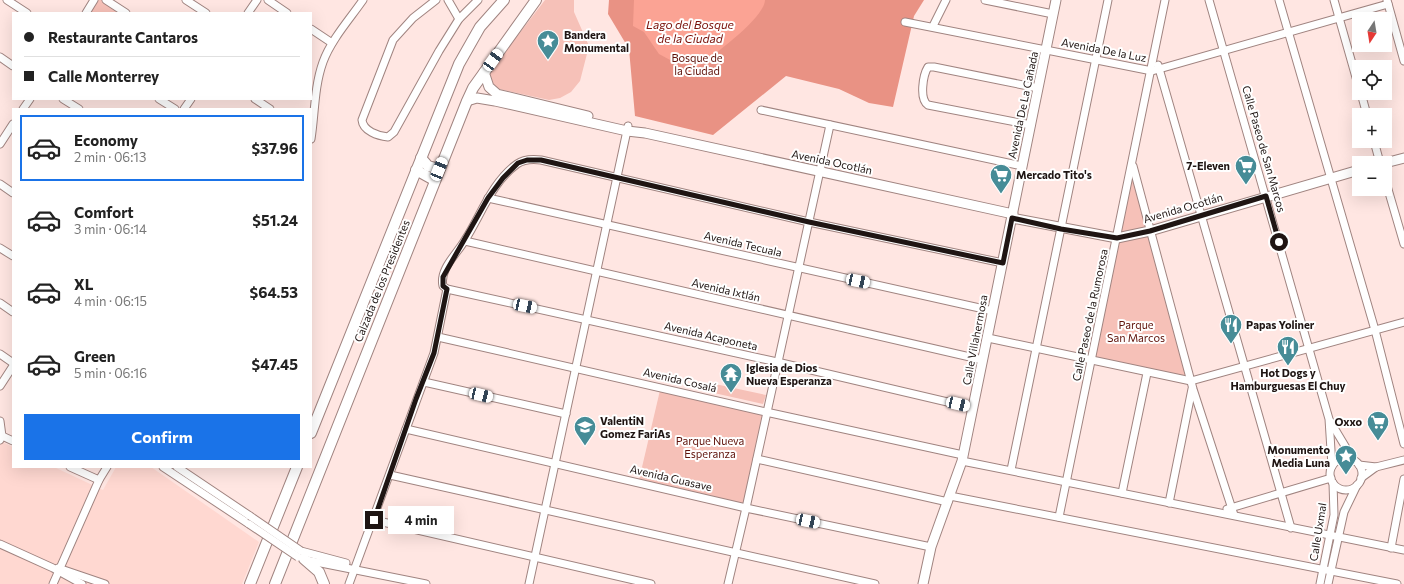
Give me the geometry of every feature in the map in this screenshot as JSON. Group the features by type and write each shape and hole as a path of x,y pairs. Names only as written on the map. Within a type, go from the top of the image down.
{"highway":[{"name":"Calzada de los Presidentes","path":"312,430 416,170 467,48 484,23 504,0"},
{"name":"Calzada de los Presidentes","path":"277,582 434,180 467,100 484,72 536,0"},
{"path":"421,158 428,166 439,169"},
{"path":"416,170 424,173 434,180"},
{"path":"250,584 297,468"},
{"path":"301,555 319,572 324,584"}],"main road":[{"name":"Avenida De La Cañada","path":"1012,216 1056,0"},
{"name":"Avenida Ocotlán","path":"484,72 489,87 497,94 628,129"},
{"name":"Avenida Ocotlán","path":"467,100 477,98 490,100 628,129 1012,216 1061,229 1117,238 1150,231 1352,172"},
{"path":"1392,161 1404,158"},
{"name":"Calle Villahermosa","path":"922,584 932,547 963,458 1012,216"}],"street":[{"path":"7,0 25,12"},
{"path":"87,12 94,0"},
{"path":"106,0 124,12"},
{"path":"186,0 204,12"},
{"path":"249,12 257,0"},
{"path":"268,0 286,12"},
{"path":"312,120 314,83 323,61 332,43 363,0"},
{"path":"436,0 413,18 392,40 362,120 364,127 368,130 388,137 397,128 439,50 459,19 478,0"},
{"path":"448,0 459,19"},
{"path":"933,26 946,0"},
{"path":"986,0 1053,14"},
{"path":"1011,470 1108,0"},
{"name":"Calle Paseo de la Rumorosa","path":"1059,517 1152,71 1165,0"},
{"name":"Calle Paseo de San Marcos","path":"1209,0 1310,348 1329,419 1332,466"},
{"path":"1279,0 1375,330 1404,444"},
{"path":"1334,0 1352,64"},
{"path":"1387,2 1404,61"},
{"name":"Avenida De la Luz","path":"905,22 933,26 1152,71 1339,18 1387,2"},
{"path":"312,30 332,43"},
{"path":"1155,54 1291,528"},
{"path":"0,57 12,65"},
{"path":"1031,126 928,105 924,102 923,97 925,74 928,67 934,67 1038,88"},
{"path":"65,100 77,108"},
{"path":"161,100 173,108"},
{"path":"256,100 268,108"},
{"path":"761,110 1022,166"},
{"path":"728,584 830,125"},
{"path":"0,144 12,126"},
{"path":"529,584 628,129"},
{"path":"349,584 424,382 438,337 446,289 442,281 447,268 465,241 488,198 503,178 518,163 527,160 541,160 809,222 1003,263"},
{"path":"1132,164 1192,385 1234,515"},
{"path":"0,184 12,192"},
{"path":"1390,196 1404,244"},
{"name":"Avenida Tecuala","path":"488,198 993,311"},
{"name":"Avenida Ixtlán","path":"465,241 983,360"},
{"path":"0,248 12,255"},
{"name":"Avenida Acaponeta","path":"446,289 587,319 973,408"},
{"path":"0,303 12,311"},
{"path":"988,338 1147,373 1192,385 1245,367 1404,322"},
{"name":"Avenida Cosalá","path":"438,337 577,367 1011,470 1404,550"},
{"path":"0,354 12,362"},
{"path":"0,386 12,368"},
{"path":"1122,493 1147,373"},
{"path":"424,382 566,414"},
{"path":"1169,503 1192,385"},
{"name":"Calle Paseo de San Marcos","path":"1329,419 1356,463"},
{"path":"0,421 1,437 12,441"},
{"name":"Avenida Guasave","path":"406,429 556,462 746,508 932,547"},
{"path":"757,459 949,499 1059,517 1397,584"},
{"path":"1357,485 1347,490 1336,487 1332,481 1332,466 1342,459 1376,467"},
{"path":"1333,536 1361,478 1376,467 1404,460"},
{"path":"1356,463 1361,471 1361,478"},
{"path":"72,468 99,480"},
{"path":"53,584 58,569 99,480 106,468"},
{"path":"165,468 249,524 301,555 426,584"},
{"path":"178,468 250,516 301,555"},
{"path":"390,475 875,584"},
{"path":"1391,548 1404,479"},
{"path":"1215,512 1332,481"},
{"name":"Calle Uxmal","path":"1320,584 1326,570 1333,536 1334,515 1332,481"},
{"path":"374,520 650,584"},
{"path":"0,544 58,569 93,582 105,584"},
{"path":"58,569 82,584"},
{"path":"1326,570 1328,584"}],"shaded area":[{"path":"0,441 12,447 12,468 56,468 103,490 115,468 152,468 259,542 242,584 0,584"}],"green space":[{"path":"94,0 106,0 124,12 86,12"},
{"path":"545,0 574,0 574,12 589,46 580,81 571,92 560,98 549,100 494,88 488,74"},
{"name":"Bosque de la Ciudad","path":"609,0 924,0 914,16 893,107 869,103 839,89 786,76 713,135 635,116 629,49 608,14"},
{"name":"Parque San Marcos","path":"1132,178 1146,226 1118,238 1117,242 1151,234 1187,377 1093,358 1119,229"},
{"path":"715,384 766,395 763,404 714,393"},
{"name":"Parque Nueva Esperanza","path":"661,386 767,409 746,506 639,480"}],"water":[{"name":"Lago del Bosque de la Ciudad","path":"634,0 765,0 762,8 748,26 698,67 672,61 659,54 644,32 633,26"}],"place":[{"name":"Bandera Monumental","path":"548,60"},
{"name":"7-Eleven","path":"1246,186"},
{"name":"Mercado Tito's","path":"1001,194"},
{"name":"Papas Yoliner","path":"1231,344"},
{"name":"Hot Dogs y Hamburguesas El Chuy","path":"1288,366"},
{"name":"Iglesia de Dios Nueva Esperanza","path":"731,394"},
{"name":"Oxxo","path":"1378,442"},
{"name":"ValentiN Gomez FariAs","path":"585,446"},
{"name":"Monumento Media Luna","path":"1346,476"}],"route":[{"path":"374,520 416,399 424,382 434,353 444,312 447,289 443,286 443,277 456,253 465,241 488,198 511,169 518,163 527,160 541,160 809,222 1003,263 1012,218 1061,229 1117,238 1150,231 1266,196 1279,242"}]}
